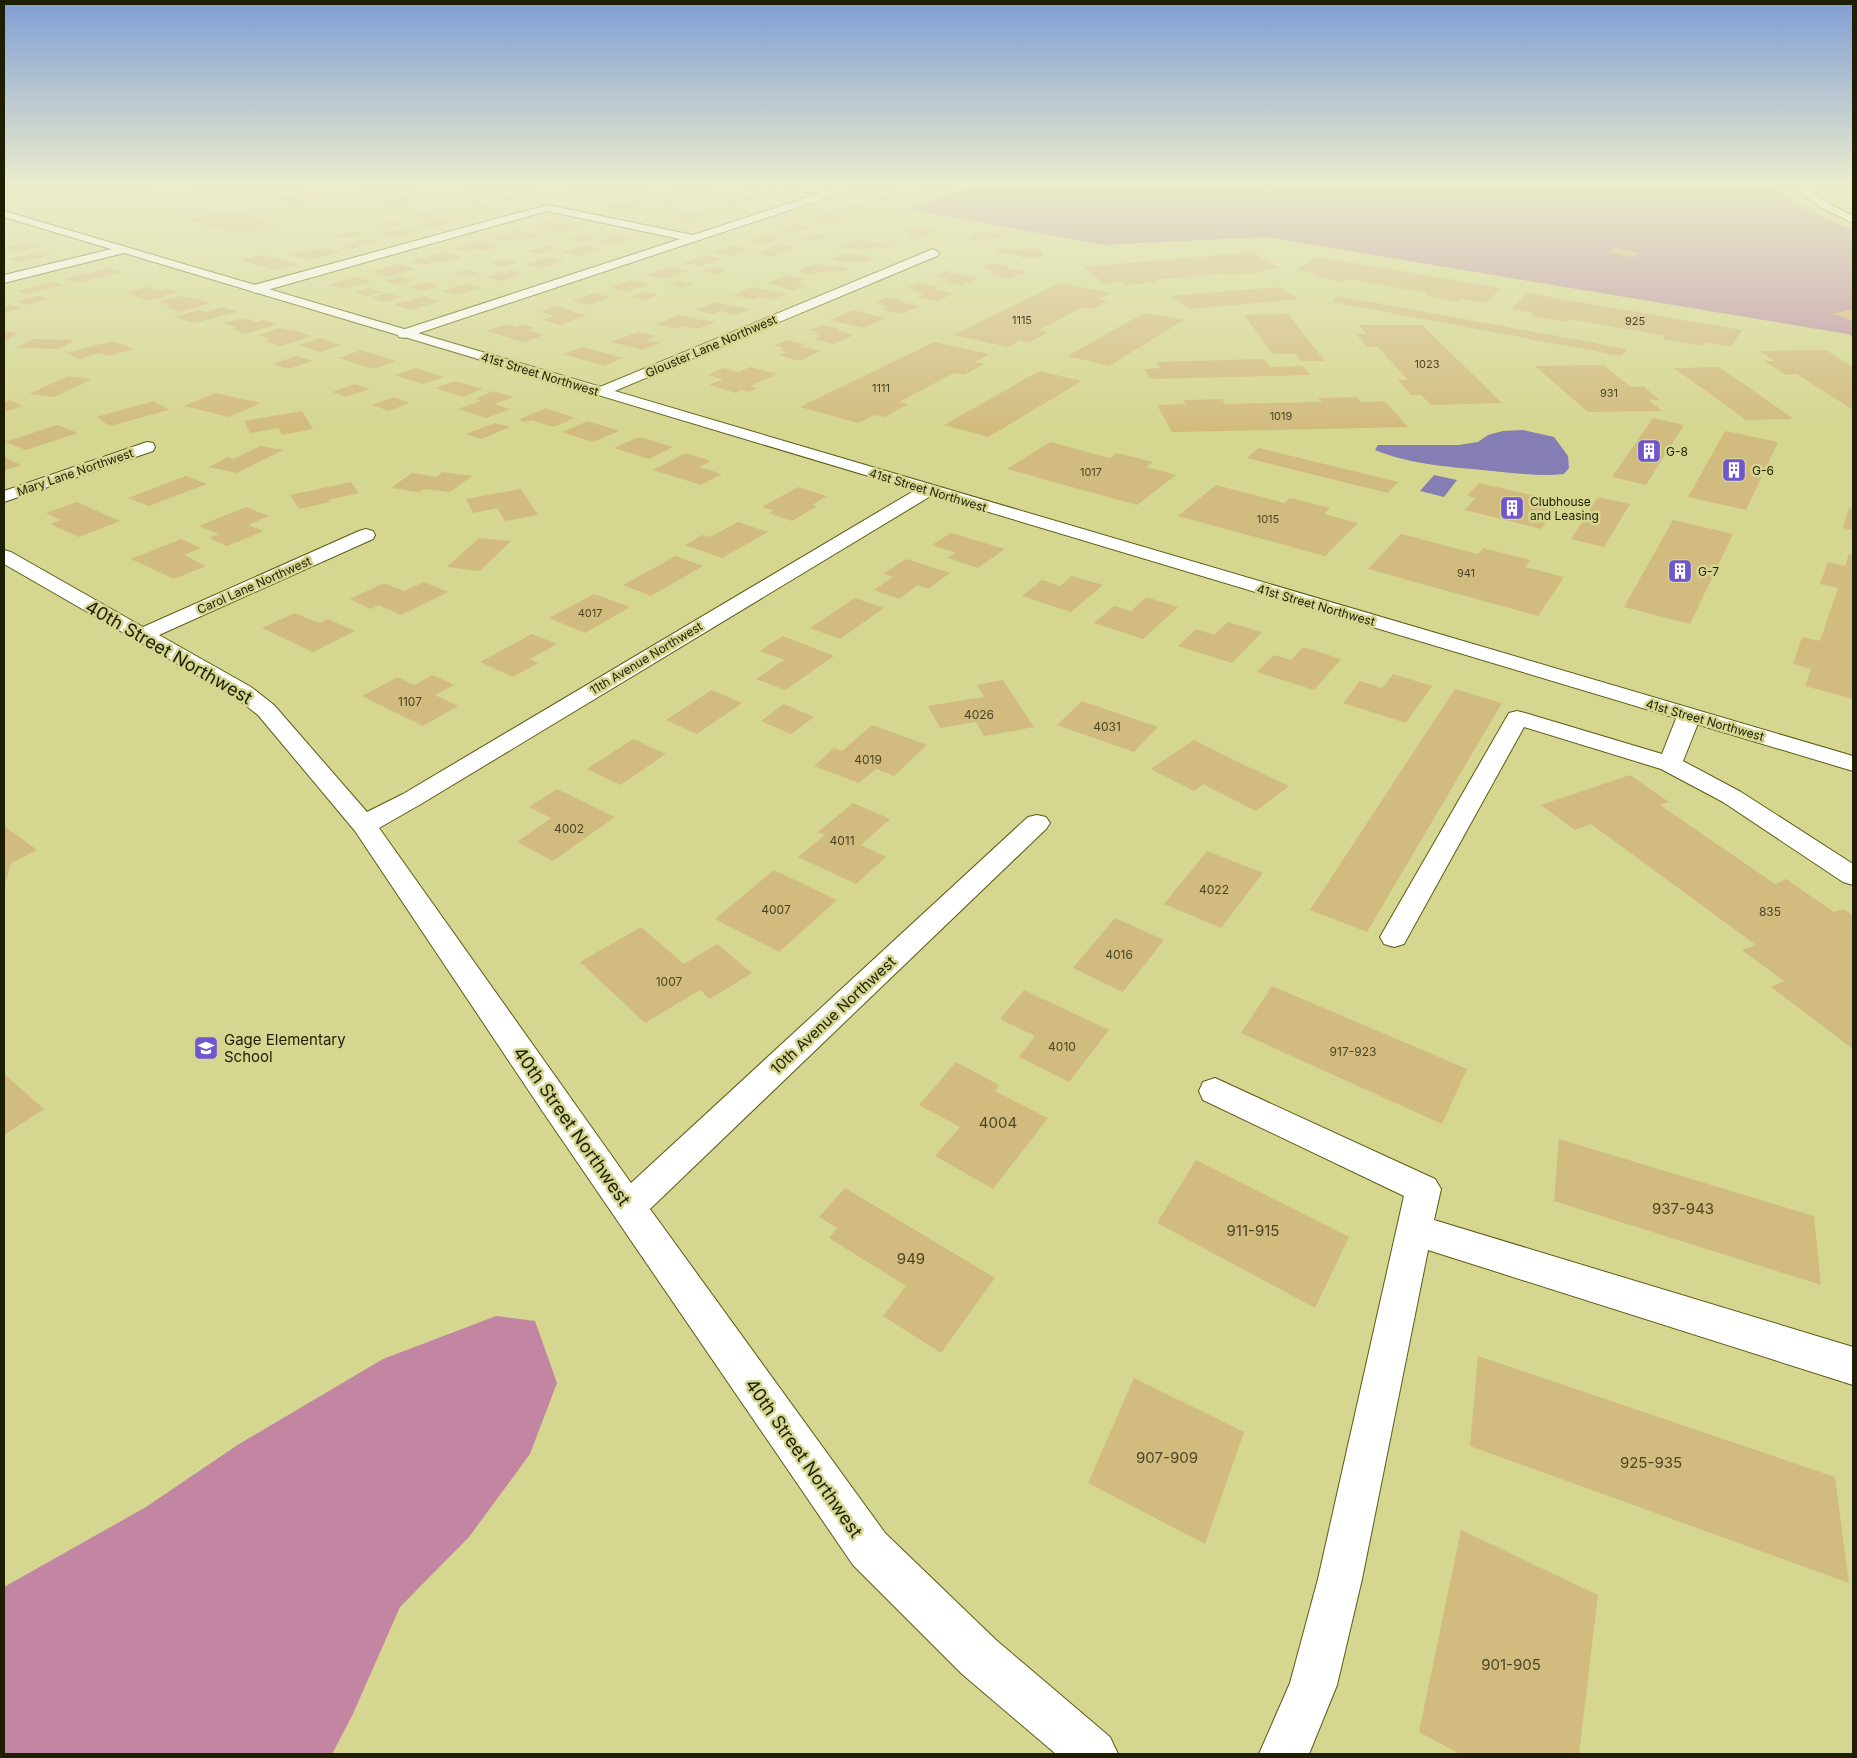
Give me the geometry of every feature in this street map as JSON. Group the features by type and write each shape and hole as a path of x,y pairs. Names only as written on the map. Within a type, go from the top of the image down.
{"street":[{"path":"4,279 62,265"},
{"name":"41st Street Northwest","path":"175,265 1853,764"},
{"path":"255,289 341,265"},
{"path":"404,334 611,265"},
{"name":"Glouster Lane Northwest","path":"600,392 904,265"},
{"name":"Mary Lane Northwest","path":"4,496 147,446"},
{"name":"11th Avenue Northwest","path":"364,825 412,799 928,490"},
{"name":"Carol Lane Northwest","path":"142,635 366,535"},
{"name":"40th Street Northwest","path":"4,556 244,692 266,710 364,825 869,1549 979,1657 1093,1754"},
{"path":"1670,764 1690,716"},
{"path":"1394,937 1517,718 1670,764 1732,797 1853,876"},
{"name":"10th Avenue Northwest","path":"629,1207 1037,822"},
{"path":"1215,1091 1423,1189 1340,1580 1313,1684 1284,1754"},
{"path":"1415,1230 1853,1366"}],"shaded area":[{"path":"1433,265 1853,265 1853,337 1847,334"},
{"path":"1523,430 1554,437 1568,456 1569,468 1564,474 1528,474 1448,467 1403,459 1375,450 1378,445 1459,445 1478,442 1488,435 1503,431"},
{"path":"1434,475 1457,480 1444,497 1420,491"},
{"path":"496,1316 535,1321 557,1383 530,1454 469,1537 400,1607 352,1716 332,1754 4,1754 4,1587 146,1507 239,1444 383,1359"}],"building":[{"path":"258,265 292,265 275,270"},
{"path":"394,265 415,269 387,277 370,272"},
{"path":"530,265 552,265 543,268"},
{"path":"813,265 850,269 839,273 821,272 814,275 798,271"},
{"path":"987,265 1000,265 1026,272 1009,279 988,275 995,272 981,268"},
{"path":"1106,265 1274,265 1279,268 1260,270 1264,272 1233,275 1229,273 1154,280 1157,282 1127,285 1124,282 1104,284 1084,267"},
{"path":"1304,265 1365,265 1502,288 1485,303 1462,299 1459,302 1426,296 1428,293 1347,279 1343,282 1312,276 1316,274 1296,270"},
{"path":"670,267 688,271 664,279 646,275"},
{"path":"714,267 728,270 716,274 702,271"},
{"path":"108,268 121,272 77,283 64,279"},
{"path":"467,270 480,273 464,277 451,274"},
{"path":"509,270 524,274 501,281 486,277"},
{"path":"947,271 978,278 961,286 943,282 949,279 935,276"},
{"path":"787,275 805,279 797,282 802,283 798,285 806,286 793,291 767,283"},
{"path":"356,277 372,281 344,289 328,285"},
{"path":"400,277 414,280 398,285 384,281"},
{"path":"633,280 650,284 626,292 610,288"},
{"path":"679,281 693,284 682,288 668,284"},
{"path":"52,282 63,285 28,294 17,291"},
{"path":"425,282 439,286 421,291 408,287"},
{"path":"919,283 955,293 937,301 916,297 924,294 907,288"},
{"path":"1059,283 1111,293 1099,299 1108,301 1093,309 1083,307 1039,330 1049,332 1030,342 1020,340 1008,347 954,335"},
{"path":"465,284 481,288 457,295 442,291"},
{"path":"147,287 160,291 167,289 180,292 148,301 125,293"},
{"path":"752,287 787,294 771,300 759,297 754,300 733,295"},
{"path":"1279,287 1299,299 1189,309 1171,296"},
{"path":"369,288 382,292 367,296 354,292"},
{"path":"643,292 657,295 644,300 631,297"},
{"path":"388,293 402,297 385,302 371,298"},
{"path":"594,293 611,297 588,305 572,301"},
{"path":"1527,293 1742,330 1731,347 1705,342 1703,346 1663,339 1665,336 1570,319 1568,322 1531,316 1533,313 1511,309"},
{"path":"39,296 48,299 26,305 16,302"},
{"path":"181,296 210,303 180,312 166,307 171,306 158,302"},
{"path":"423,296 440,301 411,310 394,305"},
{"path":"1338,296 1627,349 1621,356 1332,302"},
{"path":"888,297 920,306 901,314 882,310 888,307 876,302"},
{"path":"716,302 751,309 735,315 720,311 712,314 695,310"},
{"path":"11,305 22,308 4,313 4,306"},
{"path":"556,306 586,315 560,325 543,320 555,316 540,312"},
{"path":"223,307 238,312 194,323 174,317 198,310 205,312"},
{"path":"853,310 886,318 863,328 830,320"},
{"path":"1849,310 1853,312 1853,321 1832,314"},
{"path":"1144,313 1184,320 1109,366 1067,356"},
{"path":"1288,314 1325,361 1301,361 1295,354 1273,354 1244,315"},
{"path":"680,315 716,322 697,329 683,326 675,329 656,324"},
{"path":"243,318 257,322 263,320 277,324 245,334 232,329 237,328 223,323"},
{"path":"507,324 515,327 522,324 534,328 528,330 544,335 524,342 486,331"},
{"path":"822,325 840,329 837,331 854,335 834,344 814,339 822,336 813,334 819,332 810,330"},
{"path":"1359,325 1422,325 1502,403 1431,405 1421,395 1411,395 1398,380 1408,380 1378,347 1367,347 1356,334 1367,334"},
{"path":"280,328 312,336 281,346 265,341 271,339 258,335"},
{"path":"4,332 18,332 7,341 4,341"},
{"path":"638,332 656,336 646,340 660,343 642,350 611,342"},
{"path":"320,338 342,345 321,352 299,345"},
{"path":"33,339 75,340 59,349 17,348"},
{"path":"787,340 805,344 801,346 820,351 799,361 779,355 787,352 780,350 784,348 774,345"},
{"path":"112,341 134,349 109,356 100,353 79,359 66,353"},
{"path":"934,342 989,354 975,362 984,364 964,375 954,373 899,402 909,404 884,417 874,415 858,423 800,407"},
{"path":"582,347 623,358 605,366 563,354"},
{"path":"361,350 396,361 373,369 339,358"},
{"path":"1826,350 1853,367 1853,410 1797,374 1786,375 1764,361 1775,361 1760,351"},
{"path":"297,356 313,361 288,369 272,364"},
{"path":"1264,359 1270,367 1303,366 1311,375 1150,379 1144,369 1160,368 1156,362"},
{"path":"1603,365 1631,387 1643,386 1660,400 1649,400 1662,411 1588,412 1535,366"},
{"path":"750,367 778,374 750,386 757,388 749,392 741,390 736,393 709,385 723,379 708,375 723,368 739,372"},
{"path":"1719,367 1794,419 1746,420 1674,368"},
{"path":"416,368 444,377 423,384 394,375"},
{"path":"1039,371 1082,381 988,437 944,425"},
{"path":"68,376 92,379 54,397 29,394"},
{"path":"455,381 483,389 463,397 435,388"},
{"path":"355,384 370,389 346,397 332,392"},
{"path":"493,391 513,397 495,404 510,409 486,418 458,409 481,401 475,399"},
{"path":"216,393 261,403 229,417 184,406"},
{"path":"394,397 410,403 389,411 372,405"},
{"path":"1357,397 1361,402 1385,401 1408,427 1172,432 1157,405 1186,404 1183,400 1222,399 1225,404 1322,402 1318,398"},
{"path":"9,400 23,406 4,412 4,402"},
{"path":"154,401 169,410 110,426 96,417"},
{"path":"546,408 575,418 553,427 531,420 525,422 518,420"},
{"path":"302,411 313,429 282,435 278,428 250,433 244,421"},
{"name":"G-8","path":"1653,418 1684,425 1646,485 1612,477"},
{"path":"588,421 619,431 593,442 562,432"},
{"path":"495,423 510,427 481,439 466,434"},
{"path":"57,425 78,433 26,450 5,442"},
{"name":"G-6","path":"1725,431 1778,442 1746,510 1688,497"},
{"path":"639,437 673,447 649,459 614,448"},
{"path":"1050,442 1110,458 1117,453 1153,462 1146,467 1176,475 1137,505 1007,469"},
{"path":"260,446 283,450 237,473 209,467 228,457 233,459"},
{"path":"1259,448 1398,482 1388,493 1247,458"},
{"path":"686,453 711,461 699,467 722,474 701,485 653,470"},
{"path":"4,457 21,465 4,471"},
{"path":"442,472 472,476 450,492 424,489 419,492 391,488 412,473 436,477"},
{"path":"186,476 207,484 149,506 128,498"},
{"path":"351,482 359,493 299,509 290,495"},
{"name":"Clubhouse and Leasing","path":"1479,483 1545,498 1543,501 1558,505 1541,529 1465,510 1475,498 1467,496"},
{"path":"1216,485 1284,503 1290,498 1330,508 1324,514 1358,523 1325,556 1178,516"},
{"path":"798,487 827,496 812,505 817,506 792,521 769,513 773,510 762,507"},
{"path":"521,489 538,515 505,521 497,508 473,513 466,499"},
{"path":"1598,497 1630,504 1604,547 1571,539"},
{"path":"77,502 120,521 79,537 50,524 61,520 46,513"},
{"path":"246,507 269,516 248,525 264,531 227,546 209,538 219,534 199,526"},
{"path":"1849,508 1853,509 1853,530 1843,528"},
{"name":"G-7","path":"1673,520 1733,534 1690,624 1624,607"},
{"path":"738,522 768,532 722,558 685,545 703,535 710,537"},
{"path":"951,533 1005,549 978,568 947,558 956,553 932,545"},
{"path":"1401,534 1478,554 1483,548 1530,560 1525,567 1564,577 1538,616 1368,569"},
{"path":"479,538 511,541 480,571 447,567"},
{"path":"181,539 201,548 184,555 206,566 174,579 131,559"},
{"path":"1849,554 1853,555 1853,699 1805,686 1811,669 1793,664 1802,637 1820,641 1838,588 1820,584 1828,562 1845,566"},
{"path":"676,556 703,566 651,596 623,585"},
{"path":"906,559 950,573 928,589 918,585 899,599 874,590 893,577 883,574"},
{"path":"1072,576 1103,585 1071,612 1022,596 1042,580 1060,586"},
{"path":"424,582 448,592 401,615 379,605 371,609 350,599 384,583 404,591"},
{"path":"594,594 630,607 585,633 549,618"},
{"path":"1146,597 1178,607 1143,639 1094,623 1114,606 1131,611"},
{"path":"855,598 884,608 840,639 810,628"},
{"path":"295,613 319,623 328,619 355,631 313,652 262,628"},
{"path":"1228,622 1262,632 1232,663 1178,646 1196,629 1214,635"},
{"path":"532,634 557,644 530,659 538,663 513,677 480,662"},
{"path":"783,636 834,656 785,690 756,679 784,660 760,651"},
{"path":"1303,647 1341,659 1314,690 1257,672 1274,655 1291,660"},
{"path":"1393,674 1432,686 1406,723 1343,703 1360,681 1382,688"},
{"path":"433,675 454,685 435,695 458,706 423,726 362,696 398,677 414,685"},
{"path":"1003,680 1034,727 984,736 976,722 940,728 928,706 984,697 977,685"},
{"path":"1455,689 1502,703 1367,932 1310,910"},
{"path":"712,690 742,703 697,734 666,720"},
{"path":"1082,701 1158,727 1134,752 1057,725"},
{"path":"784,704 814,717 791,734 761,721"},
{"path":"872,725 927,745 894,776 876,769 859,783 814,766 834,748 842,751"},
{"path":"633,739 666,754 620,785 587,769"},
{"path":"1194,740 1289,786 1256,811 1203,784 1194,791 1151,769"},
{"path":"1630,775 1669,802 1660,805 1775,884 1786,879 1834,912 1844,909 1853,915 1853,1049 1771,987 1784,981 1742,950 1756,945 1591,824 1575,830 1541,805"},
{"path":"557,789 615,817 553,861 517,842 551,818 529,807"},
{"path":"853,803 890,819 861,845 886,857 856,884 798,857 825,835 818,832"},
{"path":"4,826 37,850 11,863 4,887"},
{"path":"1207,851 1263,873 1221,928 1164,904"},
{"path":"774,870 837,900 779,952 715,919"},
{"path":"1115,918 1164,940 1123,992 1073,968"},
{"path":"641,927 684,964 717,944 752,973 710,999 700,990 645,1023 580,962"},
{"path":"1272,986 1467,1069 1442,1124 1241,1033"},
{"path":"1024,990 1109,1030 1069,1082 1019,1057 1035,1036 1000,1019"},
{"path":"956,1062 999,1085 995,1091 1048,1118 993,1189 935,1156 960,1127 919,1105"},
{"path":"4,1074 44,1109 4,1135"},
{"path":"1559,1139 1814,1216 1821,1285 1554,1201"},
{"path":"1196,1160 1349,1237 1315,1308 1157,1223"},
{"path":"845,1188 995,1278 941,1353 883,1316 906,1286 829,1238 837,1228 819,1217"},
{"path":"1478,1356 1835,1477 1849,1583 1470,1446"},
{"path":"1134,1378 1244,1432 1205,1544 1088,1483"},
{"path":"1461,1530 1598,1595 1579,1754 1460,1754 1419,1732"}],"place":[{"name":"G-8","path":"1649,451"},
{"name":"G-6","path":"1734,470"},
{"name":"Clubhouse and Leasing","path":"1512,508"},
{"name":"G-7","path":"1680,571"},
{"name":"Gage Elementary School","path":"206,1048"}]}
